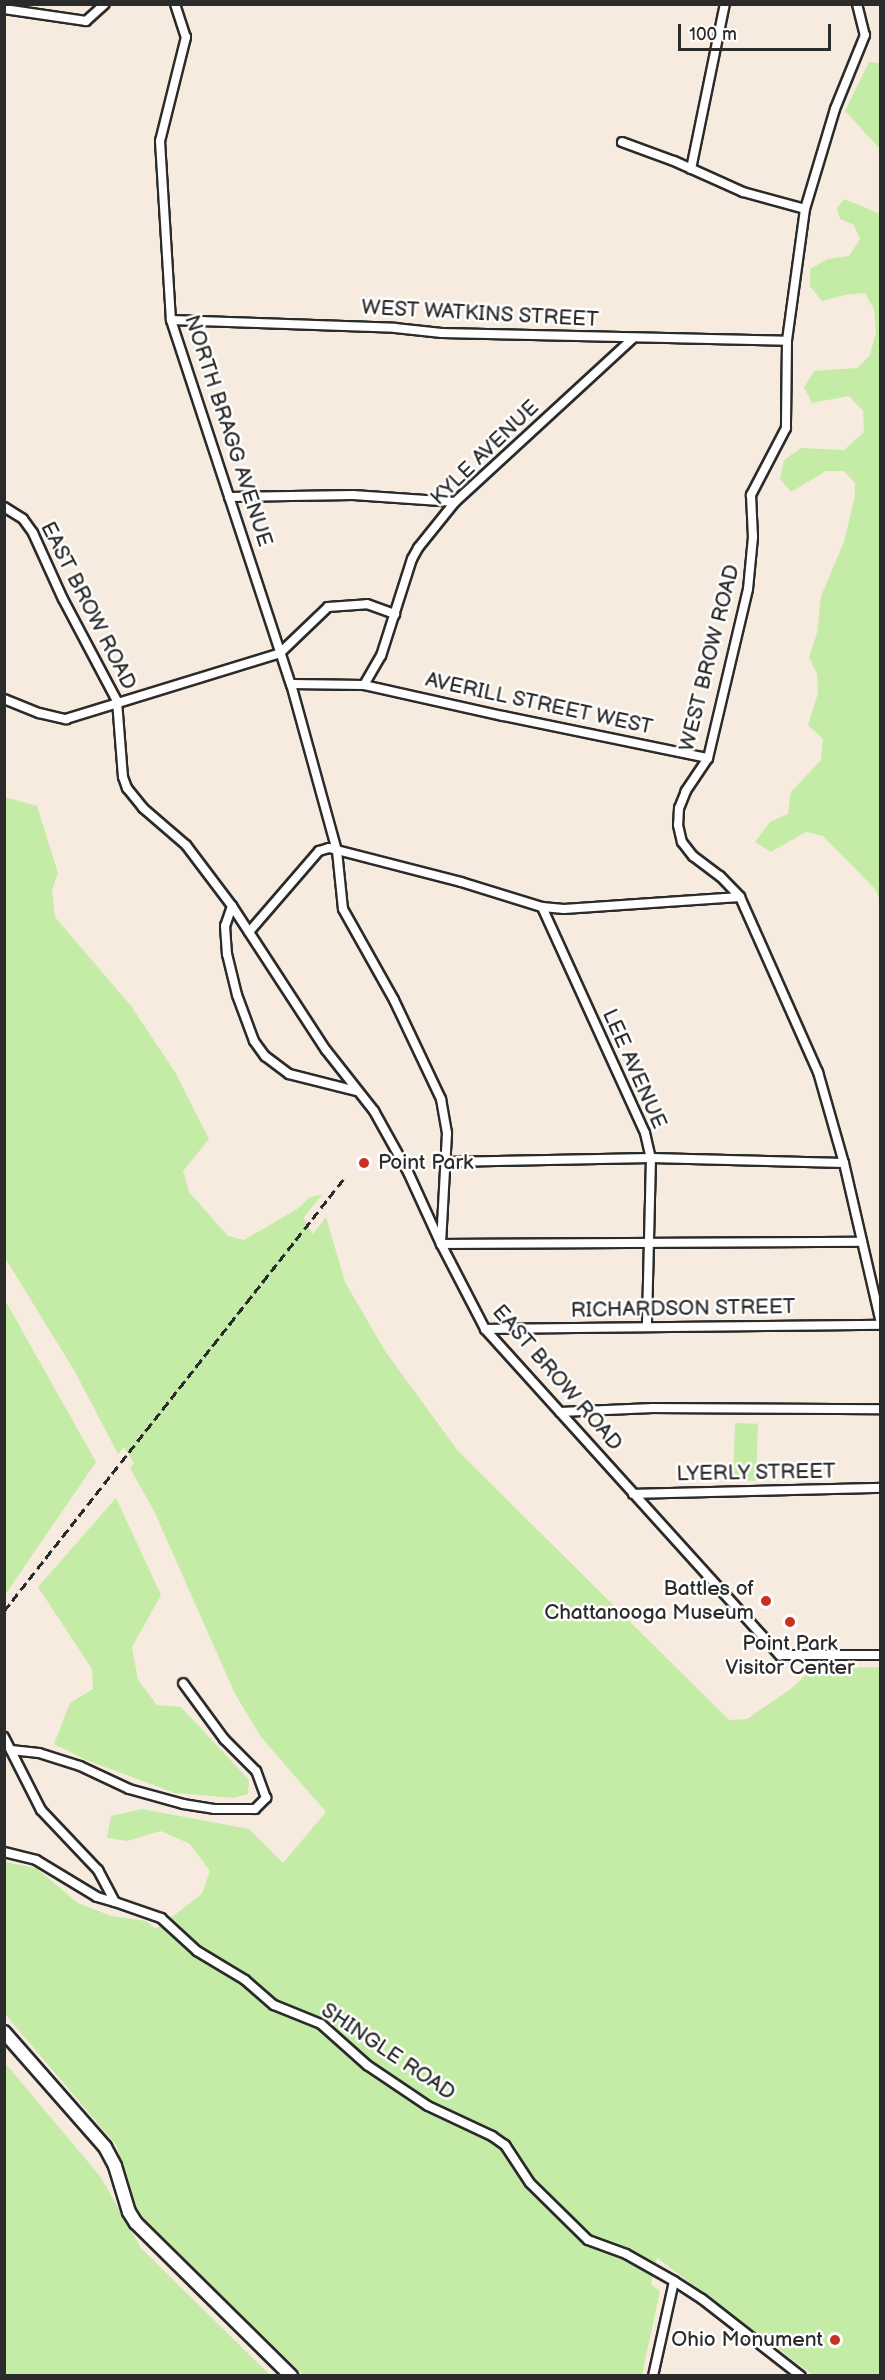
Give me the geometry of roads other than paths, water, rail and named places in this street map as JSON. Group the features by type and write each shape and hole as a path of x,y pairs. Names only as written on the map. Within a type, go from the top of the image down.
{"main road":[{"path":"4,2032 105,2147 115,2166 129,2212 136,2223 291,2376"}],"street":[{"path":"4,9 86,21 105,4"},
{"name":"NORTH BRAGG AVENUE","path":"175,4 186,37 160,141 171,320 291,684"},
{"path":"691,169 725,4"},
{"name":"WEST BROW ROAD","path":"857,4 865,35 835,108 805,210 788,341 786,428 751,495 753,537 748,589 708,758 686,791 679,808 678,825 682,842 693,856 720,876 740,897 818,1072 843,1163 880,1319"},
{"path":"622,142 743,192 805,210"},
{"name":"WEST WATKINS STREET","path":"171,320 395,328 442,333 788,341"},
{"name":"KYLE AVENUE","path":"364,685 381,656 412,559 456,502 632,339"},
{"path":"229,496 353,495 456,502"},
{"name":"EAST BROW ROAD","path":"4,507 23,519 33,533 63,598 117,702 123,777 126,788 143,808 182,840 232,906 378,1119 408,1172 441,1244 485,1329 780,1655 880,1655"},
{"path":"4,699 39,713 66,719 280,653 328,607 367,604 395,614"},
{"path":"291,684 337,851 343,909 394,1000 441,1099 447,1133 441,1244 862,1242"},
{"name":"AVERILL STREET WEST","path":"291,684 364,685 708,758"},
{"path":"249,933 319,851 328,848 461,882 542,907 564,909 740,897"},
{"path":"232,906 225,926 227,954 237,995 254,1041 265,1056 289,1074 356,1090"},
{"name":"LEE AVENUE","path":"542,907 645,1133 651,1158 647,1327"},
{"path":"445,1162 651,1158 843,1163"},
{"name":"RICHARDSON STREET","path":"485,1329 880,1325"},
{"path":"560,1412 653,1408 880,1408"},
{"name":"LYERLY STREET","path":"633,1494 880,1488"},
{"path":"11,1750 39,1753 80,1766 129,1789 183,1804 214,1809 255,1809 266,1798 256,1772 224,1739 183,1683"},
{"path":"4,1737 41,1810 98,1870 114,1902"},
{"name":"SHINGLE ROAD","path":"4,1852 36,1860 97,1897 161,1918 197,1951 245,1980 274,2005 321,2024 367,2065 428,2106 492,2136 504,2145 530,2183 588,2240 626,2254 674,2281 702,2299 801,2376"},
{"path":"653,2376 674,2281"}],"railway":[{"path":"4,1611 346,1176"}],"place":[{"name":"Point Park","path":"364,1163"},
{"name":"Battles of Chattanooga Museum","path":"766,1601"},
{"name":"Point Park Visitor Center","path":"790,1622"},
{"name":"Ohio Monument","path":"835,2340"}]}
